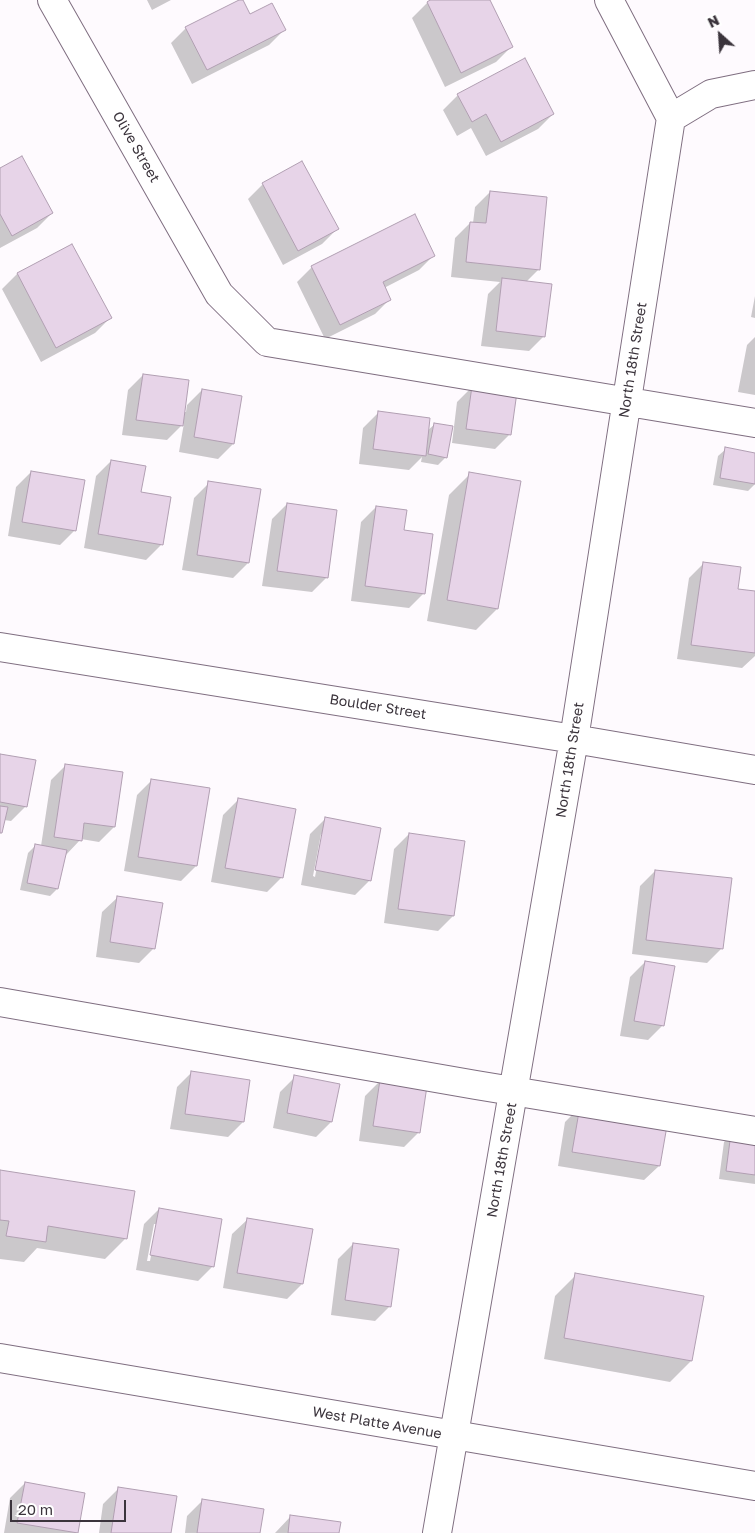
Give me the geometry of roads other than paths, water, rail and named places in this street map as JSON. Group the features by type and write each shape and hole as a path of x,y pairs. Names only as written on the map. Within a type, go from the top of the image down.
{"street":[{"name":"Olive Street","path":"52,0 219,294 267,342 755,423"},
{"path":"609,0 672,118 711,94 755,85"},
{"name":"North 18th Street","path":"437,1533 574,739 672,118"},
{"name":"Boulder Street","path":"0,647 755,770"},
{"path":"0,1002 755,1131"},
{"name":"West Platte Avenue","path":"0,1358 755,1486"}]}
